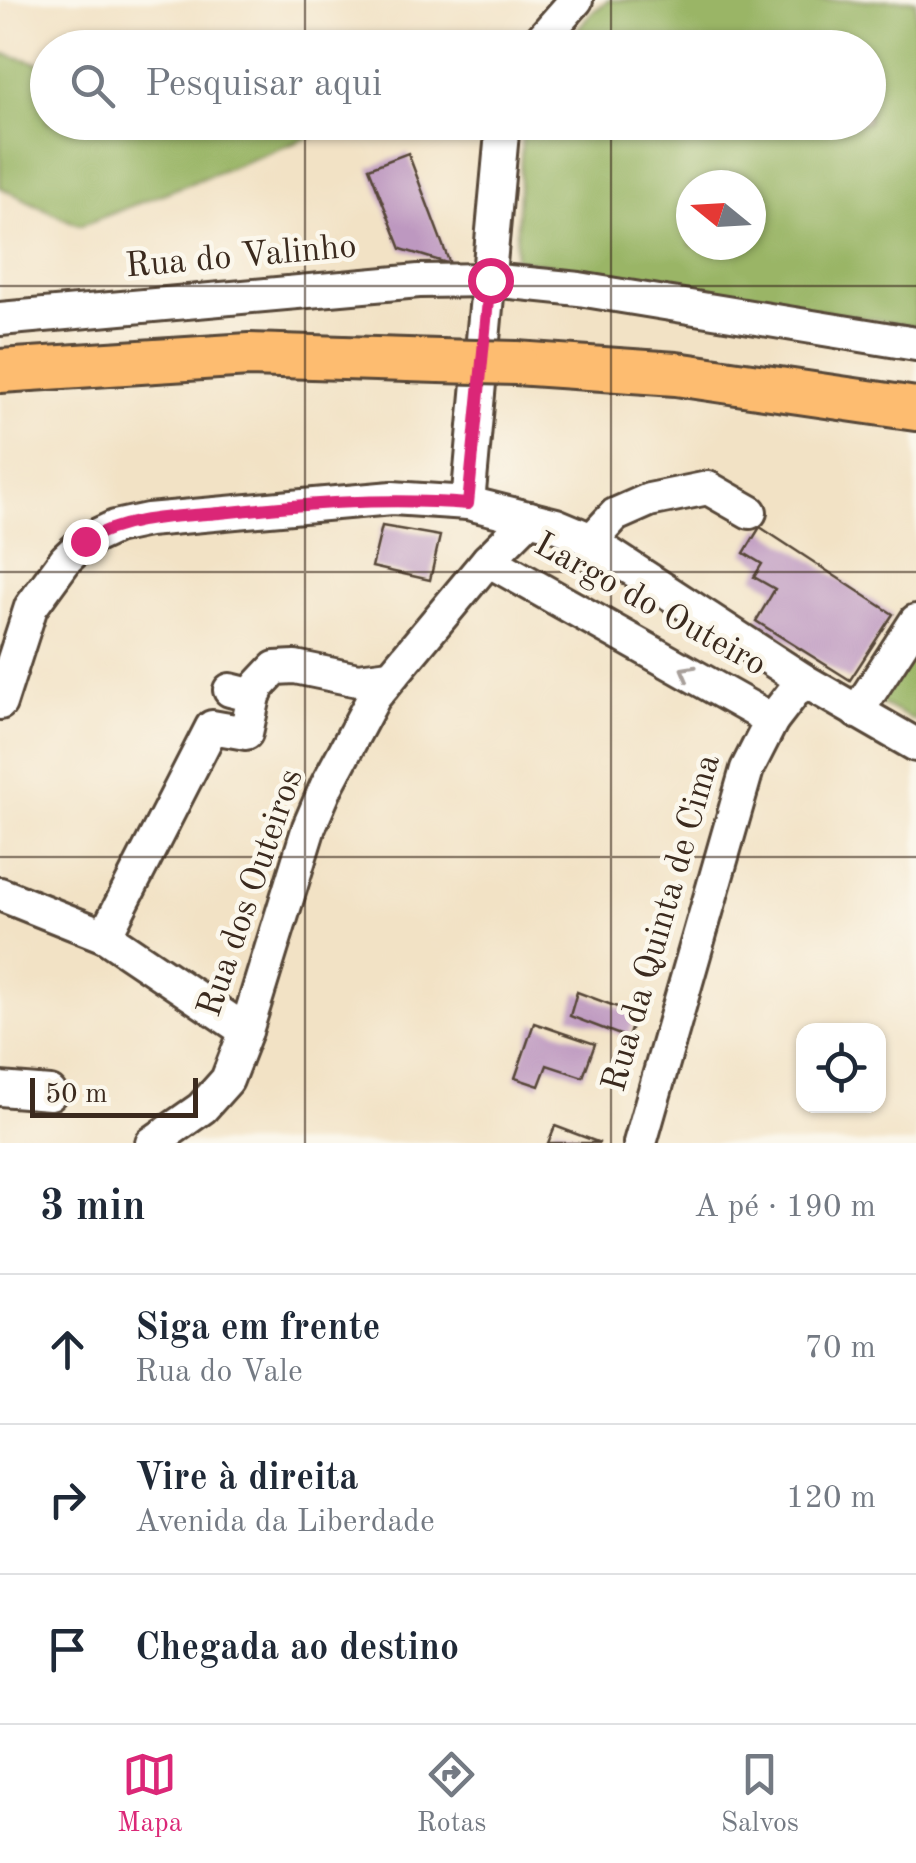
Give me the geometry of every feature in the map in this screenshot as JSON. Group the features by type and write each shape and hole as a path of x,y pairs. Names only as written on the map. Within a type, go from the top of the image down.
{"main road":[{"path":"0,371 249,355 516,364 676,374 916,410"}],"street":[{"path":"550,30 576,0"},
{"path":"468,504 502,140"},
{"name":"Rua do Valinho","path":"0,319 419,280 490,280 579,289 916,344"},
{"path":"590,542 615,515 649,500 708,488 750,512"},
{"path":"0,703 16,609 76,548 99,533 133,522 392,498 468,504 556,525 590,542 803,680 916,745"},
{"name":"Rua dos Outeiros","path":"152,1143 202,1108 227,1080 309,827 374,697 488,560 530,518"},
{"name":"Largo do Outeiro","path":"488,560 772,720"},
{"path":"857,712 916,621"},
{"path":"105,936 212,727 246,733 242,693 260,685 275,668 295,667 358,680 390,676"},
{"name":"Rua da Quinta de Cima","path":"640,1143 746,769 772,720 803,680"},
{"path":"0,894 105,936 246,1031"},
{"path":"0,1089 50,1093"},
{"path":"202,1108 203,1143"}],"green space":[{"path":"609,0 916,0 916,327 515,259 522,140 886,140 886,30 577,30"},
{"path":"0,53 30,61 30,140 302,140 80,226 0,187"},
{"path":"916,645 916,721 876,701"}],"building":[{"path":"408,153 450,264 401,249 369,168"},
{"path":"382,526 440,536 430,580 372,567"},
{"path":"760,527 893,614 850,680 756,621 775,589 754,577 762,564 744,553"},
{"path":"577,992 636,1014 628,1038 570,1016"},
{"path":"534,1023 595,1044 583,1077 547,1065 539,1086 515,1078"},
{"path":"555,1126 600,1143 548,1143"}],"route":[{"path":"85,541 133,522 336,501 392,498 468,504 490,280"}]}
